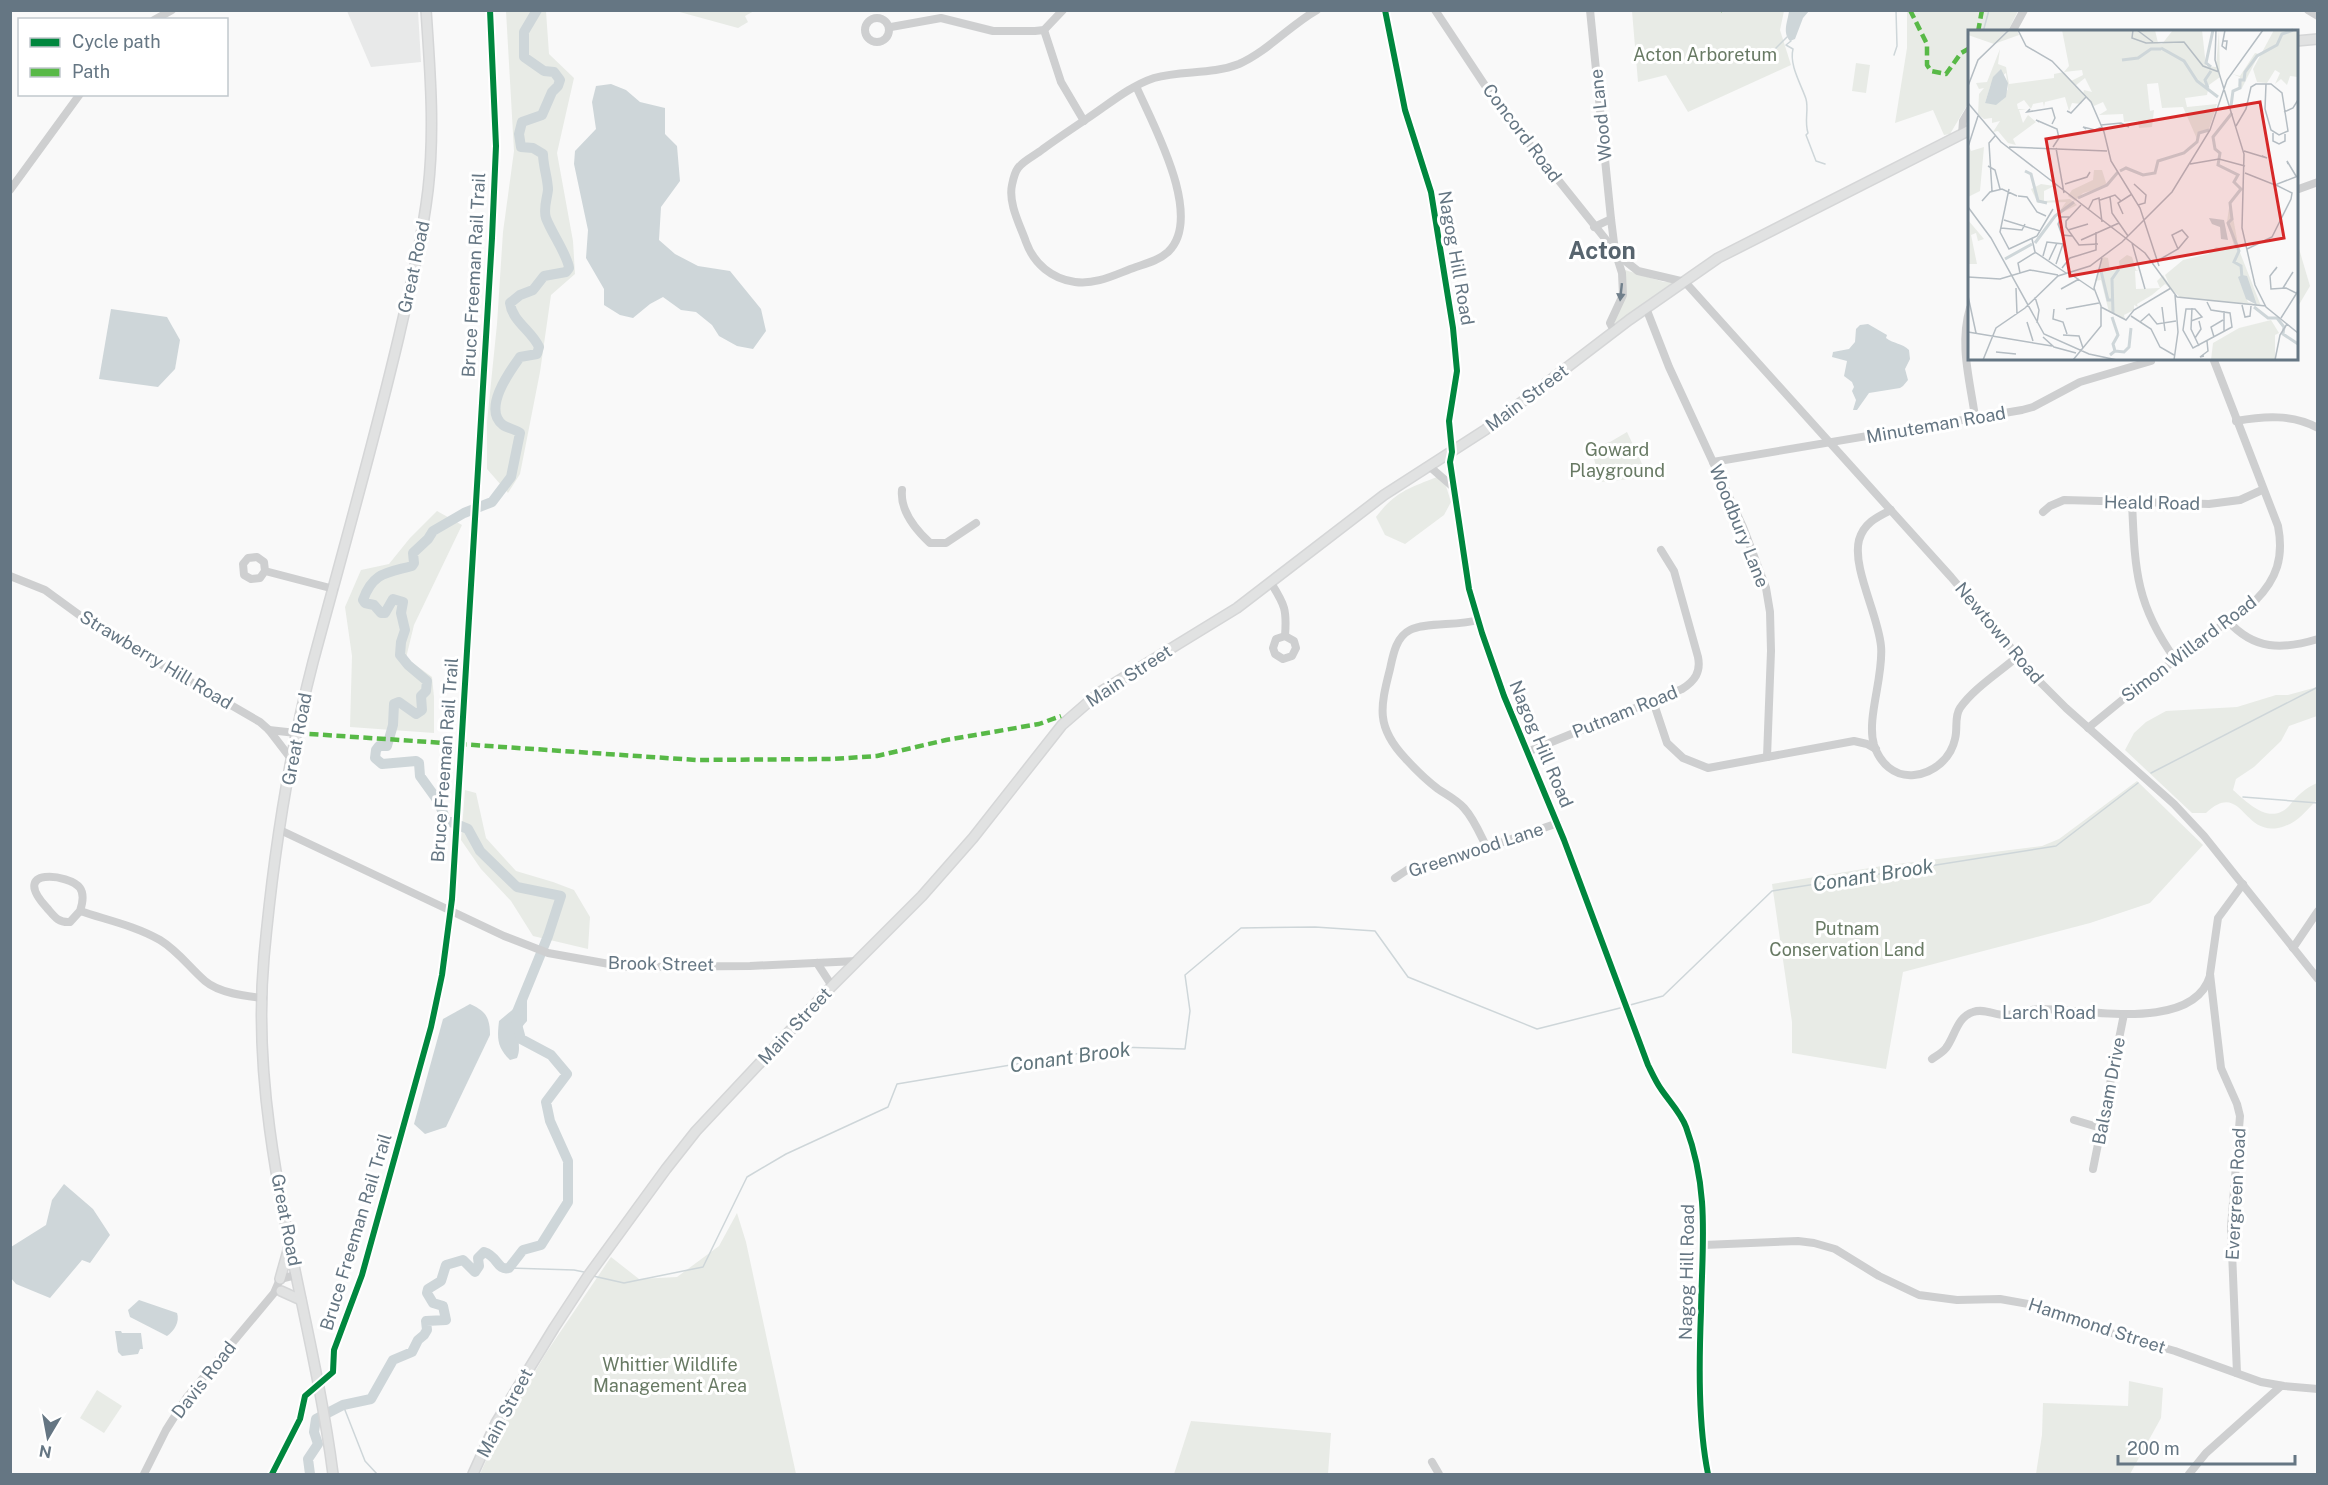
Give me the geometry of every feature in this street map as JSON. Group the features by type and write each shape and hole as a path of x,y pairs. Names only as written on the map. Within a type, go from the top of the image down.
{"main road":[{"name":"Great Road","path":"333,1474 323,1409 274,1160 263,1045 264,949 280,830 297,733 392,367 423,225 431,150 426,10"},
{"path":"2298,41 2318,39"},
{"name":"Main Street","path":"473,1474 515,1389 588,1276 696,1131 832,986 922,896 972,838 1062,725 1100,692 1237,608 1384,495 1485,430 1614,331 1718,258 1966,132"},
{"path":"280,1279 290,1245"},
{"path":"277,1292 301,1300"}],"street":[{"path":"158,18 172,10"},
{"path":"891,27 941,18 1003,33 1044,30 1063,10"},
{"path":"1136,86 1176,179 1181,206 1178,237 1170,250 1156,261 1087,283 1067,281 1052,275 1036,262 1028,247 1011,199 1011,186 1018,169 1136,86 1164,76 1216,71 1240,63 1317,10"},
{"name":"Nagog Hill Road","path":"1385,10 1405,110 1431,192 1454,328 1457,371 1449,421 1452,452 1450,462 1469,589 1504,696 1558,824 1648,1065 1659,1087 1685,1124 1702,1193 1704,1245 1701,1391 1704,1455 1708,1474"},
{"name":"Concord Road","path":"1435,10 1496,102 1621,258 1638,271 1685,282"},
{"name":"Wood Lane","path":"1590,10 1615,251"},
{"path":"2013,30 2024,10"},
{"path":"2308,10 2318,16"},
{"path":"1044,30 1061,82 1084,121"},
{"path":"10,190 79,96"},
{"path":"1966,132 1963,121 1968,112"},
{"path":"2298,189 2318,182"},
{"path":"1594,227 1611,219"},
{"name":"Concord Road","path":"1614,331 1610,322 1623,295 1622,273 1615,251"},
{"name":"Newtown Road","path":"1685,282 1952,576 2040,682 2185,815 2318,979"},
{"name":"Woodbury Lane","path":"1646,308 1669,368 1754,552 1766,588 1770,612 1771,688 1767,757"},
{"path":"1968,314 1965,323 1964,351 1975,417"},
{"name":"Simon Willard Road","path":"2088,728 2175,659 2255,601 2267,588 2279,562 2281,550 2278,526 2262,490 2214,360"},
{"name":"Minuteman Road","path":"1713,462 1888,434 2033,407 2080,382 2151,361"},
{"path":"2236,421 2281,417 2301,421 2318,428"},
{"path":"1430,466 1453,487"},
{"path":"902,490 901,500 904,508 930,543 938,545 946,543 976,523"},
{"name":"Heald Road","path":"2043,512 2064,500 2223,503 2240,500 2262,490"},
{"path":"2132,502 2134,560 2142,597 2159,636 2175,659"},
{"path":"1891,510 1874,518 1864,528 1858,547 1859,563 1878,627 1882,653 1873,727 1876,749 1886,766 1896,772 1909,775 1922,774 1943,762 1956,738 1959,711 1962,705 2018,656"},
{"name":"Putnam Road","path":"1527,752 1692,683 1697,675 1699,663 1674,571 1661,550"},
{"path":"265,571 334,589"},
{"name":"Strawberry Hill Road","path":"10,576 45,590 99,629 269,730 292,760"},
{"path":"1271,583 1282,600 1287,615 1286,636"},
{"path":"1478,620 1457,625 1419,627 1404,634 1398,642 1392,659 1382,700 1382,717 1385,731 1392,744 1422,775 1462,806 1473,820 1487,848"},
{"path":"2228,621 2246,637 2267,645 2289,646 2318,639"},
{"path":"1653,701 1667,743 1683,758 1696,765 1716,768 1854,741 1876,749"},
{"name":"Strawberry Hill Road","path":"269,730 297,733"},
{"name":"Greenwood Lane","path":"1395,878 1407,870 1451,860 1558,824"},
{"name":"Brook Street","path":"280,830 548,953 627,967 857,961"},
{"path":"49,876 78,886 83,894 80,911 70,922 58,920 35,895 34,887 37,881 49,876"},
{"name":"Evergreen Road","path":"2237,1373 2231,1227 2240,1116 2221,1068 2210,974 2214,933 2218,918 2243,884"},
{"path":"80,911 135,929 160,940 211,985 247,996 263,998"},
{"path":"2293,948 2318,911"},
{"path":"817,963 832,986"},
{"name":"Larch Road","path":"1932,1059 1947,1046 1962,1020 1976,1011 2004,1015 2040,1009 2124,1014 2169,1011 2192,999 2203,990 2210,974"},
{"name":"Balsam Drive","path":"2093,1169 2124,1014"},
{"path":"2074,1120 2101,1128"},
{"name":"Hammond Street","path":"1704,1245 1814,1243 1835,1249 1879,1276 1919,1295 1957,1300 2000,1299 2040,1306 2094,1329 2175,1351 2237,1373 2281,1386 2318,1389"},
{"path":"280,1279 297,1279"},
{"name":"Davis Road","path":"277,1292 280,1279"},
{"name":"Davis Road","path":"144,1474 166,1430 187,1397 277,1292 297,1279"},
{"path":"2189,1474 2206,1453 2281,1386"},
{"path":"1432,1462 1439,1474"}],"shaded area":[{"path":"347,11 418,11 421,62 371,67"},
{"path":"1789,11 1809,11 1803,18 1795,39 1790,41 1786,30"},
{"path":"611,84 626,90 640,102 665,108 665,134 677,146 680,181 661,207 659,240 675,254 698,266 730,271 761,309 766,331 753,349 737,346 719,336 712,325 696,312 681,310 663,297 633,318 620,315 604,305 604,289 586,258 588,230 574,164 575,151 596,129 592,102 596,86"},
{"path":"111,309 167,317 180,340 175,369 158,387 99,379"},
{"path":"1868,324 1887,335 1886,338 1889,340 1909,350 1910,359 1905,369 1908,380 1900,388 1869,393 1857,410 1853,410 1856,400 1852,391 1854,387 1852,382 1844,376 1847,361 1832,357 1833,352 1849,349 1855,342 1856,329 1860,325"},
{"path":"523,1001 527,1001 527,1021 520,1032 517,1058 510,1060 499,1042 499,1021"},
{"path":"470,1004 480,1009 486,1016 490,1035 446,1127 425,1134 414,1124 443,1019"},
{"path":"64,1184 93,1209 110,1235 90,1263 82,1260 50,1298 16,1284 11,1278 11,1247 46,1225 52,1200"},
{"path":"139,1300 177,1313 177,1323 170,1334 167,1336 130,1317 128,1310"},
{"path":"115,1331 141,1333 143,1349 140,1349 138,1354 122,1356 118,1352"}],"green space":[{"path":"754,10 745,16 748,22 738,28 676,11"},
{"path":"506,11 546,11 549,54 574,78 557,153 573,241 575,274 551,295 540,372 520,474 508,493 487,469 487,422 503,232 514,151"},
{"name":"Acton Arboretum","path":"1632,11 1784,11 1780,30 1791,65 1688,112 1666,75 1638,82"},
{"path":"1907,11 2018,11 2008,30 1968,30 1968,104 1950,134 1944,135 1933,110 1895,123 1907,48"},
{"path":"1856,63 1870,65 1866,93 1852,91"},
{"path":"2298,245 2310,286 2298,306"},
{"path":"1625,270 1664,282 1680,282 1618,326 1614,322"},
{"name":"Goward Playground","path":"1627,432 1643,466 1651,477 1600,482 1591,447 1610,442"},
{"path":"1437,477 1446,486 1451,502 1444,515 1405,544 1385,535 1376,517 1383,509 1396,496"},
{"path":"437,511 462,525 414,625 406,658 432,677 434,733 350,727 352,656 345,607 361,570 389,564 410,538"},
{"path":"2317,687 2317,716 2289,726 2281,741 2254,767 2236,779 2233,790 2252,806 2274,814 2282,812 2308,788 2317,783 2317,800 2299,818 2285,826 2271,829 2260,826 2236,806 2228,803 2219,804 2206,813 2192,813 2125,750 2134,733 2146,722 2166,711 2237,707 2276,695 2288,695"},
{"name":"Putnam Conservation Land","path":"2137,781 2203,845 2150,903 2090,923 1903,972 1886,1069 1792,1053 1792,1022 1772,884 1882,866 2042,846 2059,839"},
{"path":"465,790 476,793 486,838 516,871 574,890 590,917 588,949 533,936 511,901 481,869 461,840"},
{"name":"Whittier Wildlife Management Area","path":"737,1213 746,1242 796,1474 480,1474 499,1432 546,1353 611,1257 639,1279 677,1277 719,1246"},
{"path":"2129,1381 2163,1388 2161,1418 2130,1474 2036,1474 2042,1435 2043,1403 2128,1406"},
{"path":"97,1390 122,1406 104,1433 80,1418"},
{"path":"1191,1421 1331,1433 1328,1474 1174,1474"}],"waterway":[{"path":"310,1474 308,1459 318,1444 314,1432 316,1419 343,1405 371,1399 393,1360 412,1352 418,1340 424,1335 427,1330 426,1321 446,1320 443,1306 433,1303 427,1293 428,1289 441,1281 446,1265 463,1260 475,1272 479,1266 478,1258 484,1252 502,1267 509,1268 523,1250 541,1245 568,1202 568,1161 550,1121 546,1102 567,1074 551,1055 521,1039 515,1017 548,936 561,896 517,887 480,851 468,829 446,820 438,801 420,776 419,763 416,761 382,764 375,758 379,746 387,746 393,725 394,704 399,702 416,714 422,710 421,696 426,691 427,681 400,655 405,630 401,613 403,602 393,599 385,613 381,613 374,605 365,603 363,600 376,579 388,572 412,566 413,553 433,531 464,513 492,502 511,477 520,433 503,425 497,418 495,410 497,400 505,380 520,357 537,354 539,347 514,315 510,303 520,295 533,290 544,276 566,272 569,268 566,257 545,215 548,190 543,154 533,148 521,147 519,134 522,122 542,115 560,80 554,72 544,71 524,57 524,32 537,10"},
{"path":"1894,55 1897,46 1896,10"},
{"path":"1984,30 1989,10"},
{"path":"1771,50 1773,51 1787,37"},
{"path":"1791,41 1786,45 1793,49 1794,68 1807,103 1808,133 1806,135 1816,161 1825,164"},
{"name":"Conant Brook","path":"2151,773 2318,687"},
{"name":"Conant Brook","path":"1630,1005 1663,996 1772,891 2056,846 2138,783"},
{"path":"2243,797 2318,803"},
{"name":"Conant Brook","path":"593,1276 624,1283 703,1267 747,1177 786,1154 888,1107 897,1084 1117,1047 1185,1049 1190,1011 1185,975 1241,928 1315,927 1375,931 1408,977 1537,1029 1620,1008"},
{"name":"Conant Brook","path":"509,1268 584,1272"},
{"path":"343,1405 365,1461 377,1474"}],"marked path":[{"path":"1910,10 1927,44 1927,65 1931,71 1946,74 1961,53 1968,49"},
{"path":"1978,30 1982,10"},
{"path":"296,733 696,760 832,759 877,756 946,740 1039,724 1061,716"}],"cycle path":[{"name":"Bruce Freeman Rail Trail","path":"272,1474 300,1419 305,1396 333,1372 334,1350 362,1275 431,1027 442,975 452,899 492,238 496,146 490,10"},
{"path":"1385,10 1405,110 1431,192 1453,328 1457,371 1449,421 1452,452 1450,462 1469,589 1504,696 1564,840 1648,1065 1659,1086 1684,1122 1694,1151 1702,1196 1703,1219 1700,1393 1702,1435 1708,1474"}],"district":[{"name":"Acton","path":"1602,251"}]}
